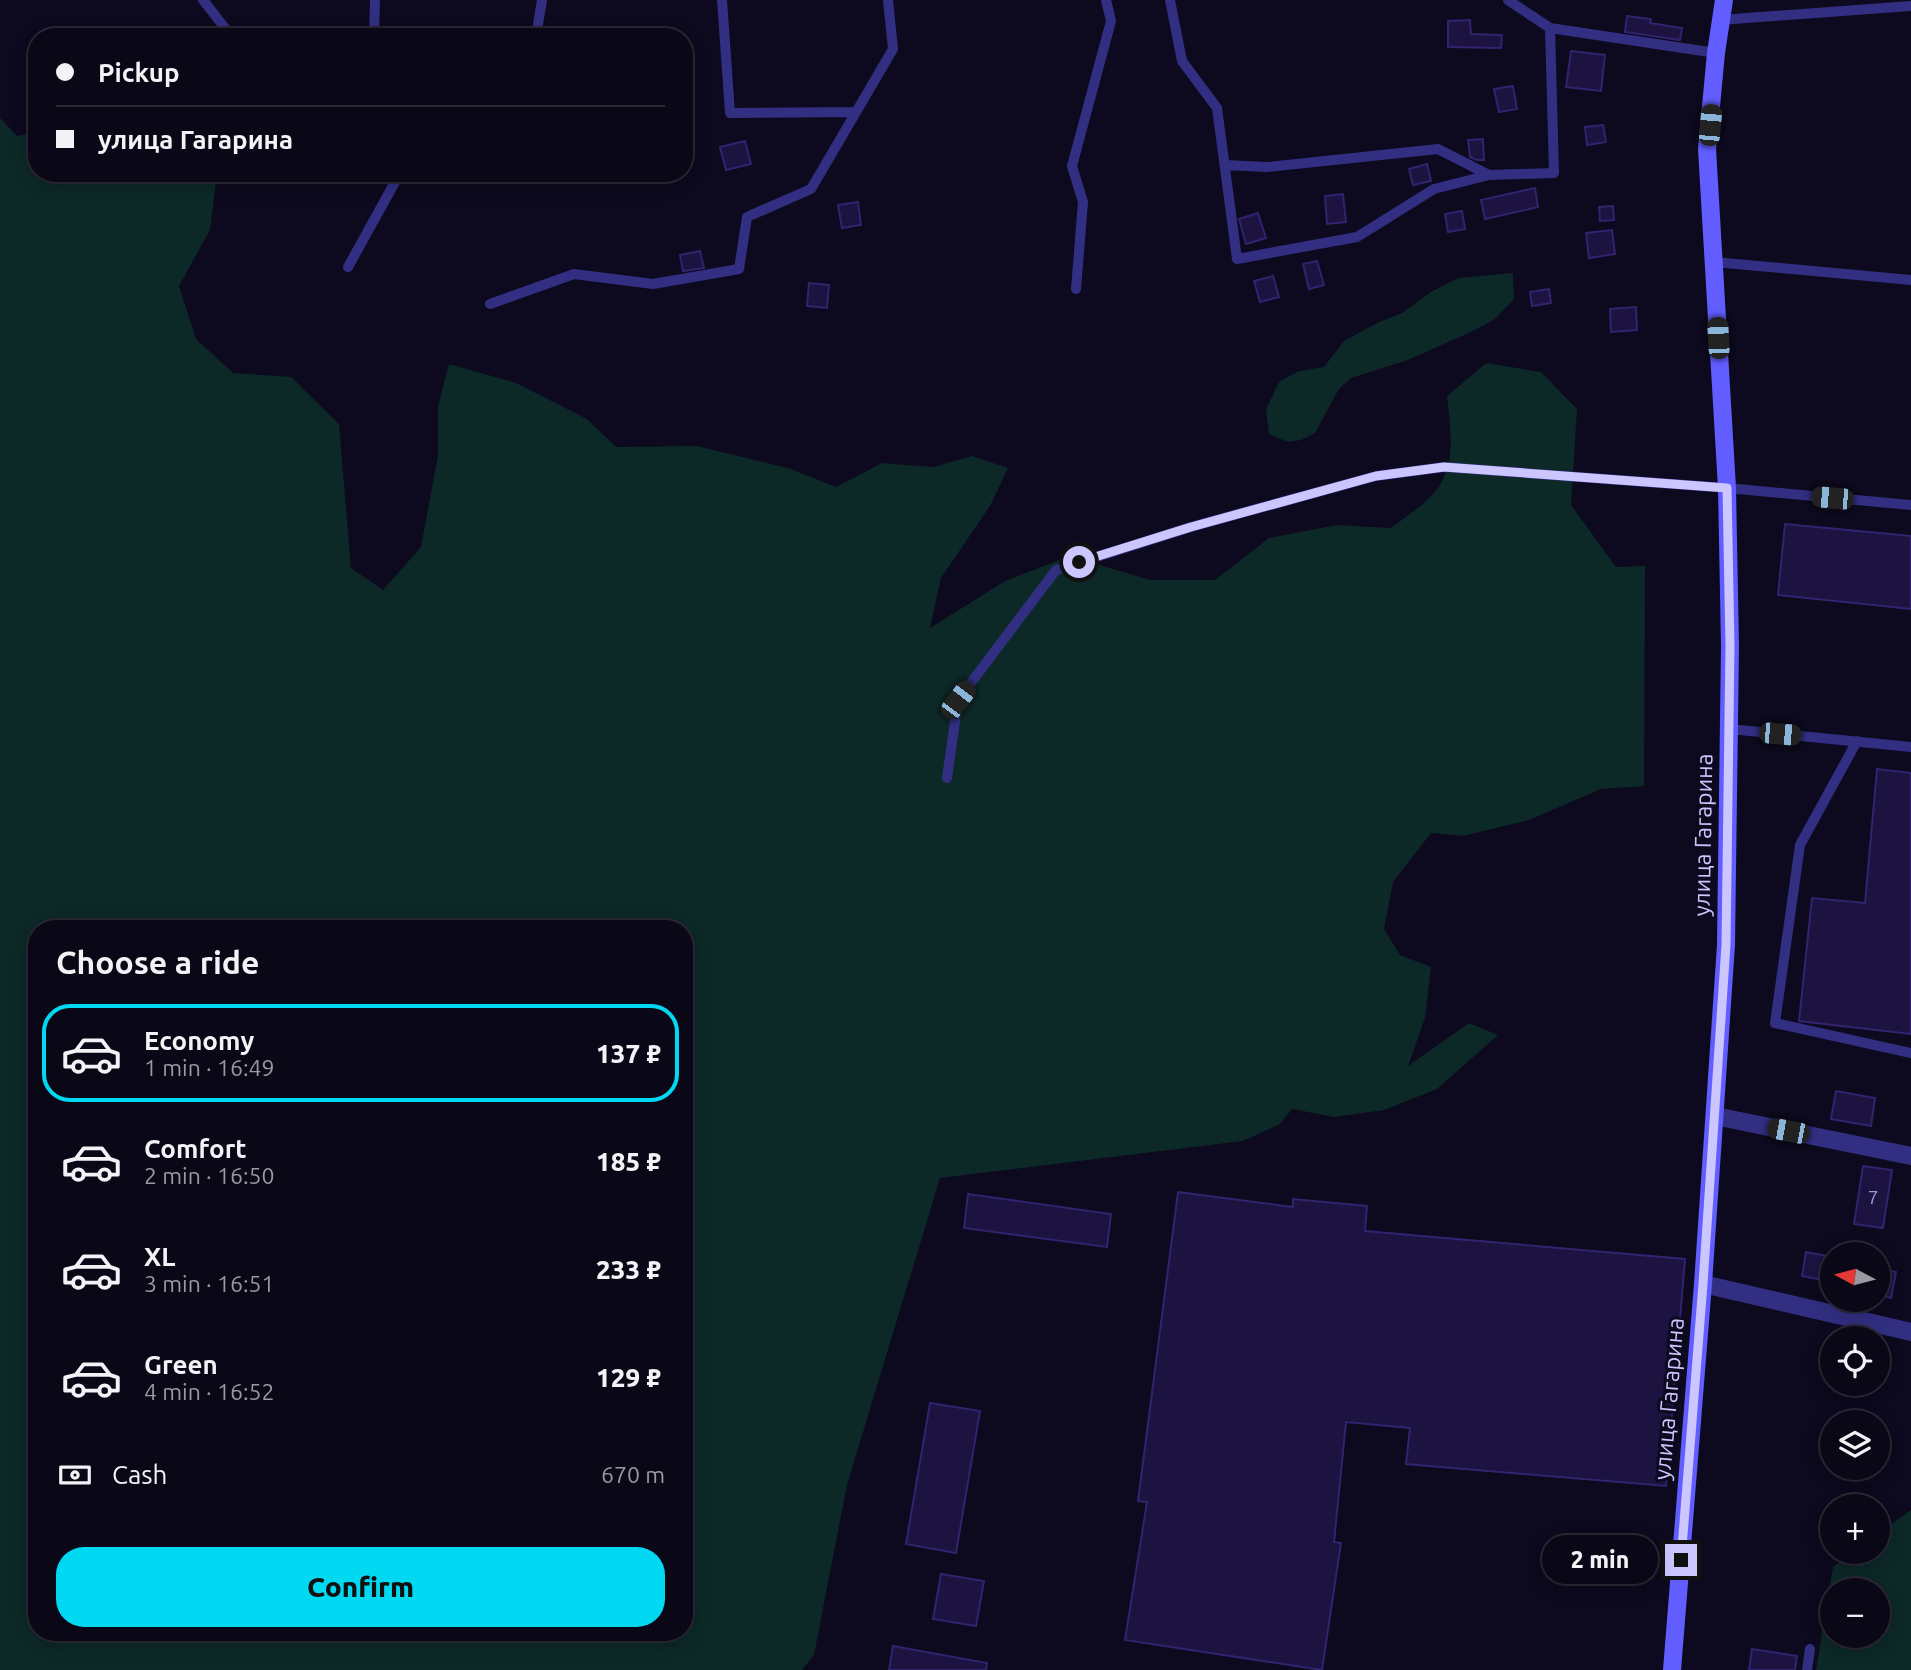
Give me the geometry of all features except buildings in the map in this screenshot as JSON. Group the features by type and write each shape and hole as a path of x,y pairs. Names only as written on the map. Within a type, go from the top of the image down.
{"street":[{"name":"улица Гагарина","path":"1672,1670 1703,1284 1726,945 1730,646 1727,488 1707,149 1724,0"},
{"path":"1714,1116 1911,1156"},
{"path":"1703,1284 1911,1332"}],"lane":[{"path":"202,0 225,28"},
{"path":"374,28 375,0"},
{"path":"537,28 542,0"},
{"path":"722,0 730,113 856,112"},
{"path":"490,304 575,274 653,284 739,269 747,217 811,189 893,49 888,0"},
{"path":"1076,289 1083,202 1072,166 1111,21 1106,0"},
{"path":"1170,0 1182,61 1217,108 1237,259 1357,237 1434,189 1489,176 1554,173 1550,28"},
{"path":"1508,0 1550,28 1716,52"},
{"path":"1720,20 1911,6"},
{"path":"1225,164 1267,167 1438,149 1489,176"},
{"path":"348,267 395,182"},
{"path":"1714,262 1911,280"},
{"path":"947,778 958,700 1056,570 1191,527 1376,476 1444,467 1911,505"},
{"path":"1729,729 1911,747"},
{"path":"1857,741 1800,845 1775,1023 1911,1053"},
{"path":"1807,1670 1810,1649"}],"green space":[{"path":"0,118 17,136 28,134 28,182 216,182 210,230 179,286 196,339 233,373 291,377 339,424 351,568 383,590 421,547 438,455 438,406 449,364 516,383 587,419 616,447 697,446 788,468 836,487 882,463 933,467 972,456 1008,468 990,506 941,578 930,628 1005,581 1070,556 1150,580 1215,580 1269,538 1337,525 1391,528 1433,494 1441,483 1449,460 1450,447 1447,396 1486,363 1541,372 1577,409 1571,505 1616,567 1645,566 1644,786 1601,789 1529,820 1463,836 1431,833 1393,882 1384,929 1400,955 1431,967 1425,1018 1408,1066 1469,1023 1498,1035 1437,1089 1384,1110 1334,1117 1292,1109 1280,1124 1243,1141 940,1178 847,1485 814,1655 802,1670 0,1670"},
{"path":"1513,273 1514,299 1495,319 1408,360 1351,378 1339,389 1315,433 1301,440 1288,442 1269,434 1266,409 1279,382 1299,371 1324,367 1344,341 1402,313 1431,292 1458,278"},
{"path":"1911,1510 1911,1670 1816,1670 1820,1646 1820,1648 1890,1648 1890,1578 1831,1578 1833,1567 1837,1564 1890,1564 1890,1525"}],"route":[{"path":"1079,562 1191,527 1376,476 1444,467 1727,488 1730,646 1726,945 1681,1560"}]}
